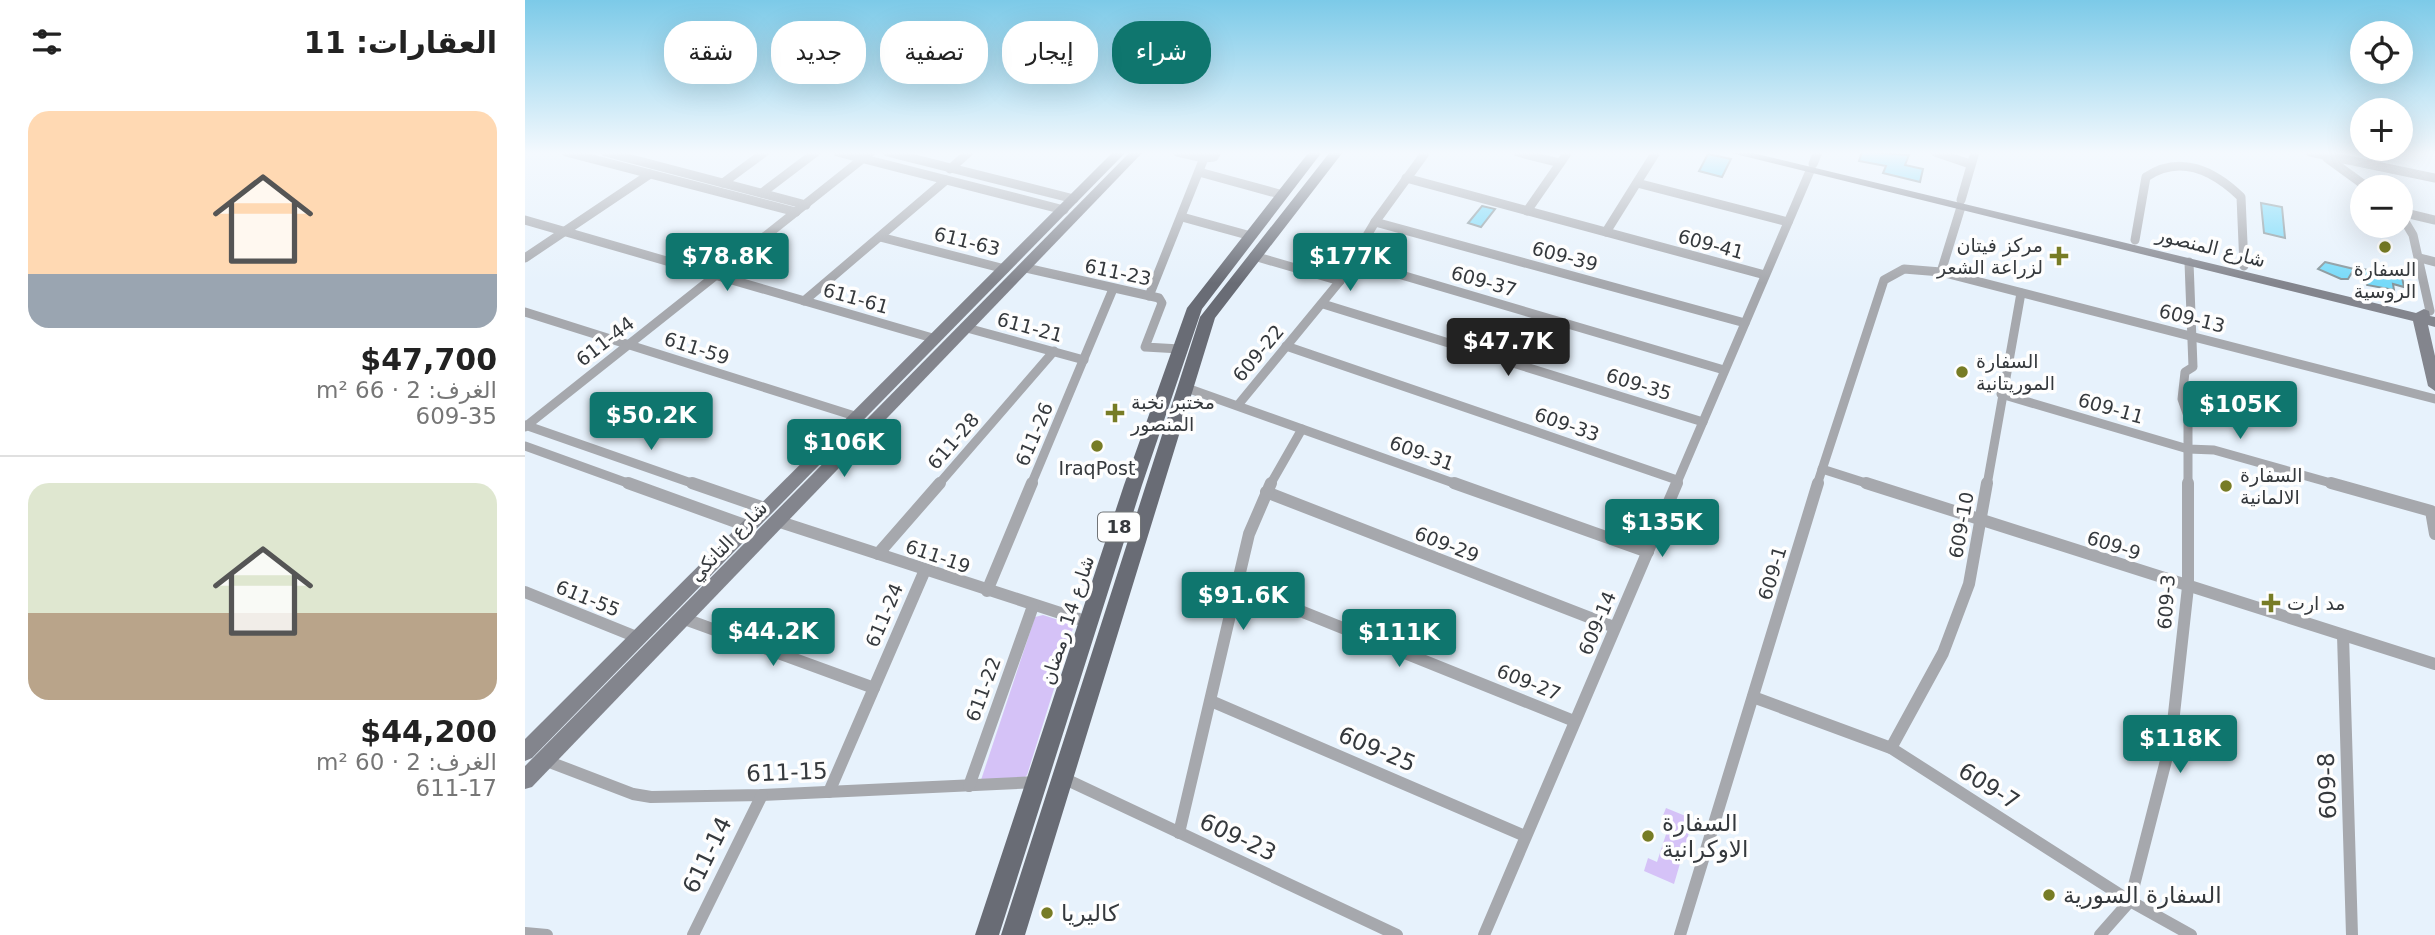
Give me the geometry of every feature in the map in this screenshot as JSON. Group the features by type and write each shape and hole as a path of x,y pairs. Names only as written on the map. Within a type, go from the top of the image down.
{"main road":[{"name":"شارع 14 رمضان","path":"987,935 1088,622 1195,308 1283,196"},
{"name":"18","path":"1019,933 1062,778 1184,387 1212,311 1302,196"}],"street":[{"path":"525,258 618,196"},
{"path":"733,196 796,212"},
{"path":"772,196 806,205"},
{"name":"611-44","path":"526,426 818,196"},
{"path":"804,301 928,196"},
{"path":"1026,196 1069,204"},
{"path":"1041,196 1069,204"},
{"name":"شارع التانكي","path":"525,752 639,638 727,561 906,379 936,339 1077,196"},
{"name":"شارع التانكي","path":"525,779 682,618 750,527 772,515 858,417 967,328 1095,196"},
{"path":"1149,296 1190,196"},
{"name":"609-22","path":"1238,405 1323,304 1354,261 1375,222 1394,196"},
{"name":"609-41","path":"1471,196 1765,275"},
{"path":"1527,211 1538,196"},
{"path":"1606,232 1629,196"},
{"path":"1686,196 1788,222"},
{"name":"609-14","path":"1485,935 1800,196"},
{"name":"شارع المنصور","path":"1931,196 2189,262 2431,316"},
{"path":"1941,272 1963,196"},
{"path":"2135,240 2143,196"},
{"path":"2239,196 2244,266"},
{"name":"شارع المنصور","path":"1961,204 2135,240 2431,316"},
{"path":"2413,216 2435,220"},
{"path":"1182,217 1251,236"},
{"name":"611-61","path":"525,220 936,339"},
{"name":"609-39","path":"1375,222 1745,323"},
{"path":"2413,235 2431,316 2435,386"},
{"name":"611-63","path":"880,237 1005,269"},
{"path":"1254,256 1340,281"},
{"path":"2420,258 2435,262"},
{"name":"609-37","path":"1354,261 1724,370"},
{"name":"609-3","path":"2100,935 2130,901 2171,741 2188,587 2188,416 2181,404 2181,383 2185,372 2193,367 2189,262"},
{"name":"611-23","path":"1026,268 1159,298 1162,303 1145,347 1180,349"},
{"name":"609-1","path":"1680,935 1822,470 1884,280 1892,272 1902,269 1917,268 1941,272"},
{"name":"609-13","path":"1941,272 2435,399"},
{"name":"611-26","path":"987,591 1113,289"},
{"name":"609-10","path":"1891,748 1943,653 1969,584 2021,293"},
{"name":"609-35","path":"1323,304 1703,422"},
{"name":"611-59","path":"525,312 858,417"},
{"name":"611-21","path":"967,328 1084,360"},
{"name":"609-33","path":"1286,346 1678,480"},
{"name":"611-28","path":"878,554 1053,351"},
{"name":"609-31","path":"1184,387 1648,552"},
{"name":"609-11","path":"2001,394 2188,449 2214,450 2431,511 2435,534"},
{"name":"611-19","path":"526,426 878,554 1088,622"},
{"path":"1179,833 1249,534 1266,492 1303,429"},
{"path":"525,446 750,527"},
{"name":"609-9","path":"1822,470 2435,664"},
{"name":"609-29","path":"1266,492 1614,627"},
{"name":"611-24","path":"829,792 925,570"},
{"name":"609-27","path":"1236,585 1574,721"},
{"name":"611-55","path":"525,592 639,638"},
{"name":"611-22","path":"969,786 1033,606"},
{"path":"682,618 874,688"},
{"name":"609-8","path":"2343,635 2352,935"},
{"name":"609-7","path":"1752,697 1891,748 2130,901 2191,935"},
{"name":"609-25","path":"1211,701 1525,836"},
{"name":"611-15","path":"544,760 633,794 651,797 762,795 1038,782"},
{"name":"609-23","path":"1062,778 1397,935"},
{"name":"611-14","path":"693,935 762,795"},
{"path":"525,933 547,935"}],"shaded area":[{"path":"1043,615 1074,625 1027,775 1023,779 981,780 1035,617"},
{"path":"1666,808 1693,819 1674,884 1644,871 1648,858 1657,862 1670,822 1662,818"}],"building":[{"path":"2261,203 2282,207 2285,238 2264,233"},
{"path":"1482,206 1495,209 1481,227 1468,223"},
{"path":"2325,262 2354,269 2348,279 2341,279 2318,269"},
{"path":"2363,269 2402,277 2404,287 2393,284 2394,290 2367,285"}],"place":[{"name":"السفارة الروسية","path":"2385,247"},
{"name":"مركز فيتان لزراعة الشعر","path":"2059,256"},
{"name":"السفارة الموريتانية","path":"1962,372"},
{"name":"مختبر نخبة المنصور","path":"1115,413"},
{"name":"IraqPost","path":"1097,446"},
{"name":"السفارة الالمانية","path":"2226,486"},
{"name":"مد ارت","path":"2271,603"},
{"name":"السفارة الاوكرانية","path":"1648,836"},
{"name":"السفارة السورية","path":"2049,895"},
{"name":"كاليريا","path":"1047,913"}]}
